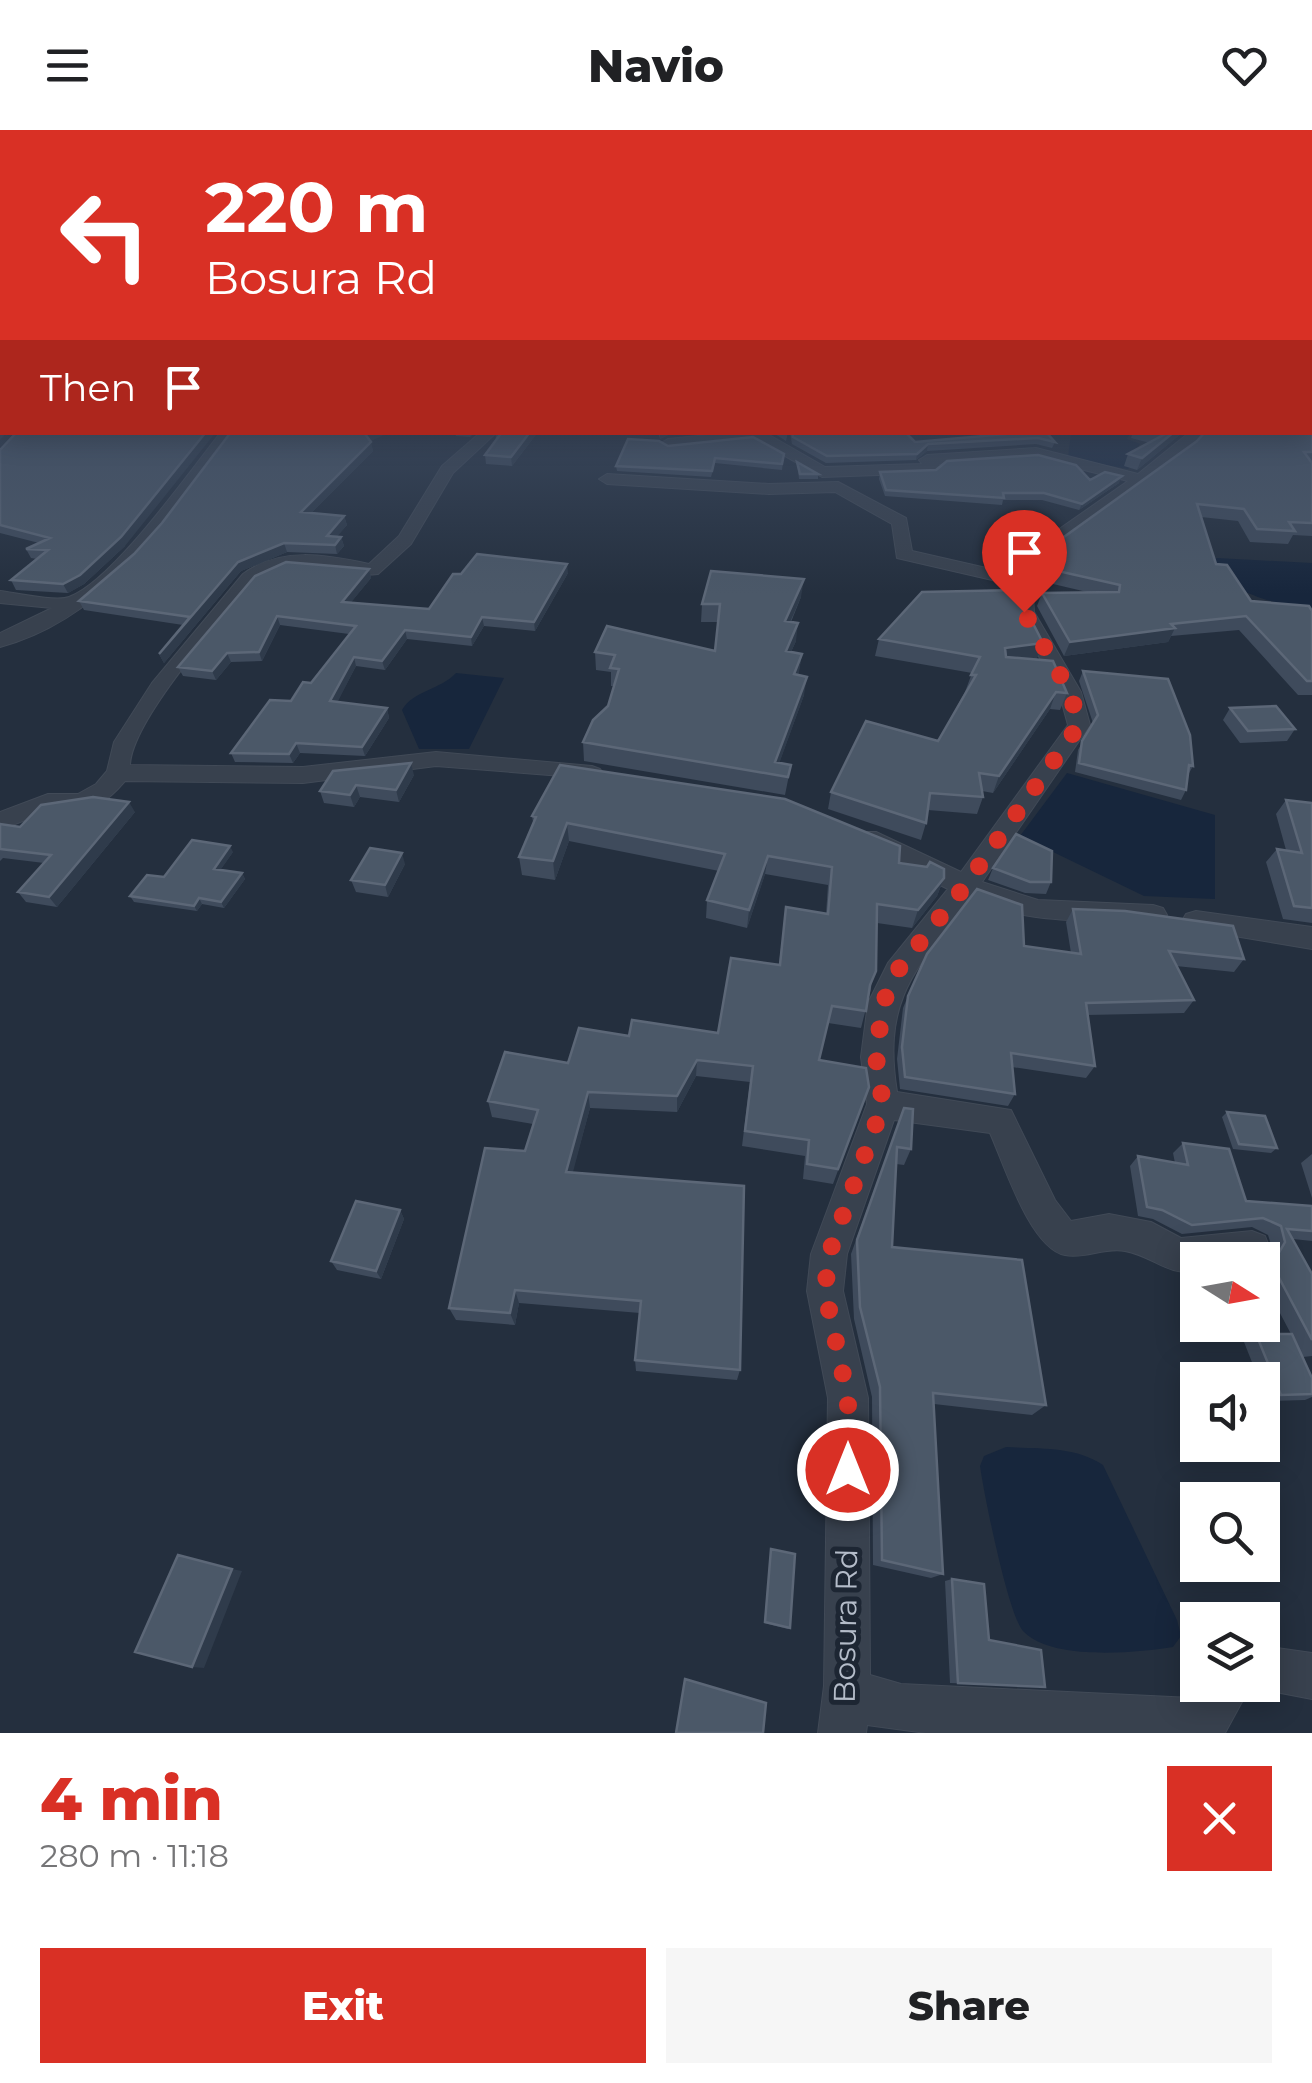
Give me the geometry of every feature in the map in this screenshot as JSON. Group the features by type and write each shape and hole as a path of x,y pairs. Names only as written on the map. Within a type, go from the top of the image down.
{"street":[{"path":"0,641 72,604 152,532 218,445"},
{"path":"0,821 48,802 82,802 104,790 119,773 119,756 136,726 209,621 247,581 264,567 294,560 372,570 379,566 408,536 449,468 475,445"},
{"path":"776,445 822,472 898,472 934,468 927,460 1036,453 1140,480"},
{"path":"608,480 769,489 838,487 900,522 903,554 1023,582 1051,543 1183,445"},
{"name":"Bosura Rd","path":"842,1733 847,1686 848,1398 825,1291 829,1254 883,1104 876,1057 883,1003 898,970 965,886 1079,725 1070,692 1024,612 1023,582"},
{"path":"0,597 72,604"},
{"path":"119,773 302,775 436,759 569,770 623,780"},
{"path":"838,826 888,846 965,886 1023,907 1116,910 1312,938"},
{"path":"883,1104 1000,1120 1043,1212 1062,1237 1080,1239 1109,1231 1150,1239 1180,1256"},
{"path":"1280,1672 1312,1676"},
{"path":"847,1686 866,1702 900,1708 1204,1723 1216,1702"}],"water":[{"path":"1070,445 1139,445 1135,451 1138,459 1128,469 1068,458"},
{"path":"1211,560 1312,563 1312,609 1269,601 1241,589 1219,572"},
{"path":"456,673 504,678 469,749 419,749 402,710 413,698"},
{"path":"1067,773 1215,815 1215,899 1144,896 1020,836"},
{"path":"1006,1447 1044,1449 1081,1454 1103,1465 1177,1620 1180,1637 1173,1647 1073,1651 1036,1641 1023,1631 1004,1579 991,1526 980,1466 984,1456"}],"building":[{"path":"5,445 196,445 121,537 80,575 63,584 11,580 48,550 26,549 50,538 0,525 0,450"},
{"path":"221,445 368,445 301,512 344,516 327,536 341,537 335,545 284,543 238,562 159,654 190,617 79,601 134,554"},
{"path":"493,445 520,445 511,457 485,455"},
{"path":"625,445 767,445 784,454 782,464 715,458 712,471 616,466"},
{"path":"807,445 927,445 917,454 827,456"},
{"path":"1145,445 1158,445 1142,458 1128,454"},
{"path":"1192,445 1312,445 1312,452 1304,452 1312,463 1312,523 1289,522 1295,531 1257,529 1244,509 1197,504 1216,564 1227,565 1251,601 1309,606 1312,681 1307,681 1246,616 1171,624 1175,628 1070,642 1042,593 1119,592 1120,585 1040,567 1064,537"},
{"path":"1038,455 1076,465 1090,480 1105,472 1122,476 1082,504 1044,493 1003,493 1004,498 886,490 880,472 936,470 947,461"},
{"path":"797,462 818,474 800,474"},
{"path":"477,554 567,564 534,622 482,617 471,637 405,630 382,661 354,657 330,701 387,708 362,747 296,743 289,754 231,753 270,700 291,701 303,682 311,683 356,626 277,616 259,652 227,653 212,671 178,667 255,576 286,562 369,569 342,602 429,609 453,574 461,574"},
{"path":"711,571 804,579 785,621 798,623 786,651 802,654 794,674 807,677 775,762 791,765 788,777 583,742 593,720 608,706 619,669 610,668 615,655 595,652 607,626 715,651 720,604 702,604"},
{"path":"1016,590 1043,643 1005,648 1006,657 1053,661 1067,693 1056,692 999,776 979,773 983,797 930,793 926,823 831,792 866,721 938,741 976,675 971,675 980,657 879,639 922,592"},
{"path":"1083,671 1168,679 1190,735 1193,766 1189,765 1186,790 1079,763 1082,741 1098,715"},
{"path":"1276,706 1295,729 1248,731 1230,708"},
{"path":"411,763 396,790 356,785 350,795 320,791 333,771"},
{"path":"560,765 785,799 900,846 899,863 927,867 930,862 944,869 944,878 918,910 877,904 876,971 866,1011 832,1006 819,1060 866,1068 869,1087 838,1169 807,1164 809,1140 745,1131 753,1066 697,1060 677,1096 588,1092 566,1172 744,1186 740,1370 635,1360 641,1301 515,1290 510,1313 449,1308 485,1148 525,1151 538,1110 488,1101 505,1052 568,1063 579,1028 629,1036 632,1020 718,1033 731,958 780,965 786,907 828,914 832,867 768,856 749,910 707,900 725,854 567,823 553,861 519,857 536,817 532,816"},
{"path":"93,797 129,802 49,897 18,892 51,855 0,849 0,824 20,827 41,805"},
{"path":"1286,800 1312,803 1312,908 1294,906 1277,849 1302,853"},
{"path":"1016,834 1052,851 1051,882 1030,882 993,868"},
{"path":"192,840 230,846 214,869 242,873 221,902 199,898 194,906 130,896 147,875 164,877"},
{"path":"370,848 402,853 385,885 351,880"},
{"path":"977,889 1022,905 1024,946 1081,954 1073,909 1125,911 1233,926 1244,959 1169,951 1194,1000 1086,1003 1095,1066 1011,1053 1015,1094 905,1077 902,1047 908,996 927,954"},
{"path":"904,1108 913,1109 911,1149 897,1147 892,1247 1022,1260 1046,1405 933,1393 943,1574 882,1560 880,1387 860,1307 857,1240"},
{"path":"1227,1112 1265,1116 1277,1148 1239,1144"},
{"path":"1183,1143 1229,1149 1246,1201 1312,1206 1312,1231 1287,1229 1312,1274 1312,1340 1280,1280 1280,1251 1285,1242 1281,1226 1263,1218 1192,1225 1147,1207 1138,1156 1188,1165"},
{"path":"356,1201 400,1210 376,1271 331,1261"},
{"path":"1280,1334 1292,1334 1312,1378 1312,1394 1281,1395 1280,1362 1267,1362 1259,1342 1280,1342"},
{"path":"771,1549 795,1554 790,1628 765,1622"},
{"path":"178,1555 232,1569 192,1667 135,1652"},
{"path":"952,1579 984,1584 989,1640 1041,1650 1045,1687 958,1683"},
{"path":"685,1679 766,1703 763,1733 676,1733"}],"route":[{"path":"848,1470 848,1398 825,1291 829,1254 883,1104 876,1057 883,1003 898,970 965,886 1079,725 1070,692 1024,612"}]}
